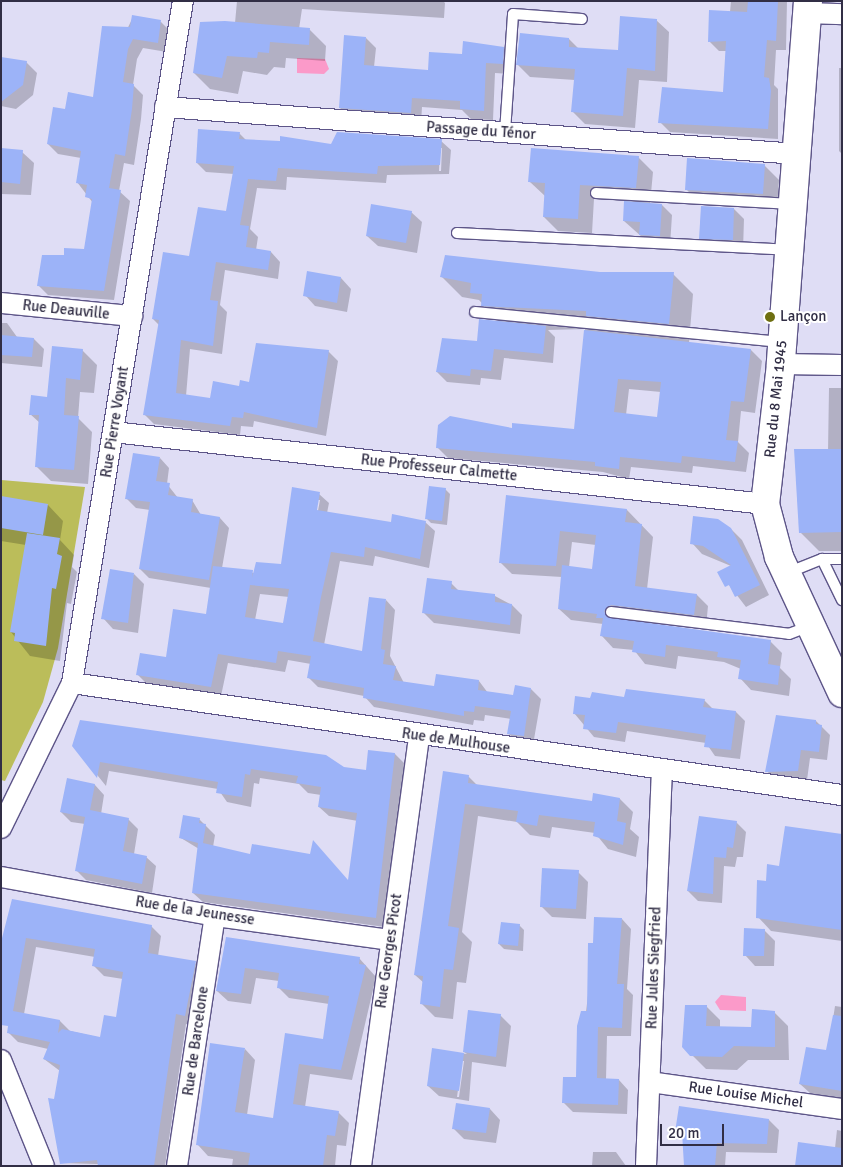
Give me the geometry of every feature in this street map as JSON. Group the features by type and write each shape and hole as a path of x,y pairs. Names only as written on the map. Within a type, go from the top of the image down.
{"street":[{"name":"Rue Pierre Voyant","path":"1,828 72,683 182,1"},
{"path":"808,7 842,14"},
{"name":"Rue du 8 Mai 1945","path":"808,7 782,353 765,504 786,573 842,692"},
{"name":"Passage du Ténor","path":"165,107 797,154"},
{"name":"Rue Deauville","path":"1,303 132,316"},
{"path":"782,353 842,365"},
{"name":"Rue Professeur Calmette","path":"113,432 765,504"},
{"name":"Rue de Mulhouse","path":"72,683 419,736 842,796"},
{"name":"Rue Georges Picot","path":"361,1166 419,736"},
{"name":"Rue Jules Siegfried","path":"646,1166 662,770"},
{"name":"Rue de la Jeunesse","path":"1,877 215,916 390,940"},
{"name":"Rue de Barcelone","path":"178,1166 215,916"},
{"path":"1,1060 44,1166"},
{"name":"Rue Louise Michel","path":"650,1082 842,1109"}],"lane":[{"path":"505,132 512,14 582,19"},
{"path":"596,194 793,204"},
{"path":"457,233 790,250"},
{"path":"475,312 782,353"},
{"path":"786,573 822,559 842,559"},
{"path":"822,559 842,600"},
{"path":"611,612 789,634 810,626"}],"shaded area":[{"path":"297,58 325,59 329,69 324,74 297,73"},
{"path":"1,480 85,487 58,648 43,702 5,781 1,780"},
{"path":"721,995 746,997 746,1011 720,1010 715,1002"}],"building":[{"path":"748,1 778,1 776,41 767,40 764,77 769,78 771,91 768,129 658,123 662,87 723,92 726,41 708,42 709,10 747,12"},
{"path":"132,15 161,20 158,43 133,39 128,49 123,82 134,84 132,109 125,156 115,154 109,188 121,190 104,291 37,286 42,255 64,255 64,248 84,249 92,199 85,197 87,185 76,183 81,151 47,144 53,107 65,109 68,92 93,97 102,26 130,27"},
{"path":"620,16 657,19 655,71 627,68 623,116 571,112 575,69 516,65 520,33 569,38 569,47 618,50"},
{"path":"225,21 310,28 309,45 270,42 269,53 258,52 257,58 227,56 222,78 193,73 200,22"},
{"path":"344,35 366,37 364,65 428,70 429,52 462,54 463,41 504,47 503,64 486,63 484,111 460,109 460,101 412,98 411,113 339,108"},
{"path":"1,57 27,61 23,85 1,102"},
{"path":"198,129 240,132 239,139 280,141 280,136 331,144 337,132 442,139 440,165 378,166 377,174 278,168 276,181 248,179 240,225 249,226 246,247 271,251 268,270 216,262 210,300 218,301 213,346 181,340 176,393 210,398 213,381 239,386 240,380 249,382 256,343 329,350 317,428 244,412 243,418 232,417 230,426 143,415 159,320 152,319 163,252 189,256 198,207 226,211 234,166 196,163"},
{"path":"1,148 23,150 20,184 1,182"},
{"path":"531,148 639,156 636,188 580,185 578,219 543,217 545,183 528,182"},
{"path":"687,158 765,164 763,194 685,190"},
{"path":"624,201 662,204 660,236 639,235 640,222 623,221"},
{"path":"371,204 412,211 406,243 366,236"},
{"path":"701,206 734,208 733,240 699,239"},
{"path":"445,255 600,272 674,272 669,324 586,316 586,311 481,306 482,294 470,293 471,283 440,277"},
{"path":"307,271 341,277 337,303 303,296"},
{"path":"479,319 546,326 543,354 494,349 491,371 471,369 470,376 436,372 442,338 477,341"},
{"path":"584,330 751,349 744,402 731,401 726,440 738,441 735,462 682,456 681,463 620,457 619,469 595,466 595,462 436,448 438,425 450,416 512,428 512,423 574,429","holes":["618,379 661,382 657,417 614,412"]},
{"path":"1,335 34,338 32,357 1,355"},
{"path":"52,346 83,349 80,380 66,378 64,415 79,416 74,470 35,467 39,415 29,415 31,395 47,397"},
{"path":"794,449 842,449 842,532 799,533"},
{"path":"133,453 160,457 156,481 170,483 168,495 193,499 191,512 220,517 209,580 139,569 150,502 125,499"},
{"path":"429,486 446,488 442,521 425,519"},
{"path":"292,487 320,492 317,510 391,522 392,514 426,521 420,559 365,547 364,557 331,552 313,641 362,651 369,597 386,599 381,649 385,650 383,664 396,666 393,680 434,686 436,674 479,680 478,690 513,695 515,685 531,688 524,736 507,734 511,711 475,706 474,712 464,711 464,716 363,698 364,688 307,678 311,656 278,651 276,663 218,654 211,687 136,675 140,653 166,657 173,609 206,614 213,566 253,570 252,578 256,562 281,564","holes":["250,585 289,589 283,623 245,617"]},
{"path":"506,495 627,509 625,522 642,524 635,586 697,594 694,615 611,605 604,611 607,617 771,640 768,664 780,666 778,685 738,679 741,660 717,657 718,652 666,645 665,657 632,652 634,641 600,636 603,618 596,618 597,614 558,609 562,565 592,569 596,535 560,531 556,566 499,563"},
{"path":"1,496 48,504 43,535 1,528"},
{"path":"693,516 718,519 731,528 760,585 735,597 729,585 725,587 717,572 731,565 703,546 690,544"},
{"path":"27,533 60,538 57,554 62,556 56,589 52,588 46,646 14,641 15,633 10,632"},
{"path":"110,569 134,573 128,623 101,619"},
{"path":"427,578 452,581 451,589 495,594 495,602 512,604 510,625 422,613"},
{"path":"626,689 705,699 703,707 736,711 731,750 704,747 706,735 618,722 616,733 583,729 585,715 573,714 575,696 590,698 592,692 624,697"},
{"path":"776,715 816,720 816,724 822,725 819,752 801,750 798,771 765,772"},
{"path":"80,720 326,755 344,767 366,770 368,750 395,753 376,918 192,893 198,843 179,838 183,815 200,818 199,823 206,824 203,843 250,854 252,844 310,854 313,840 348,880 357,813 318,807 321,787 296,783 298,776 251,769 250,775 245,774 242,797 216,793 218,782 100,762 97,778 72,746"},
{"path":"443,771 469,775 468,783 592,801 593,793 620,798 617,821 626,823 623,845 593,836 595,822 539,815 537,826 516,822 518,811 465,804 448,926 459,928 453,970 444,969 440,1007 420,1004 423,976 414,975"},
{"path":"67,778 95,784 90,810 129,818 123,851 147,856 142,884 75,871 85,817 60,812"},
{"path":"699,816 737,821 733,848 727,847 726,858 714,857 713,894 687,891"},
{"path":"785,826 842,834 842,930 756,918 757,880 766,881 767,864 779,866"},
{"path":"542,868 579,870 576,909 540,907"},
{"path":"12,899 152,925 148,953 196,961 185,1016 176,1014 154,1166 98,1166 97,1160 60,1164 48,1098 54,1099 60,1065 43,1059 50,1042 7,1033 8,1026 1,1025 1,942","holes":["26,938 95,949 92,966 123,972 116,1017 104,1015 100,1037 62,1029 58,1033 60,1020 13,1011"]},
{"path":"594,917 622,918 617,984 624,984 622,1028 598,1027 597,1078 619,1079 618,1105 562,1103 563,1077 576,1077 577,1026 581,1011 587,1011 588,943 593,943"},
{"path":"501,922 520,924 518,946 498,944"},
{"path":"744,928 765,929 764,956 743,956"},
{"path":"226,937 360,957 359,964 366,965 341,1070 299,1064 293,1104 339,1111 335,1136 327,1135 323,1166 248,1166 250,1153 196,1145 210,1043 245,1048 235,1112 273,1118 285,1033 323,1039 329,996 277,988 279,973 245,968 241,994 216,991"},
{"path":"685,1005 707,1005 706,1026 751,1027 752,1009 775,1011 775,1047 734,1046 722,1057 690,1056 682,1047"},
{"path":"468,1010 501,1014 496,1057 463,1052"},
{"path":"833,1015 842,1016 842,1091 799,1084 806,1047 826,1050"},
{"path":"432,1048 464,1053 459,1091 427,1086"},
{"path":"456,1103 490,1108 486,1133 452,1129"},
{"path":"679,1106 769,1119 767,1144 717,1143 715,1166 684,1166 682,1132 675,1132"},
{"path":"798,1142 842,1148 842,1166 795,1166"}],"place":[{"name":"Lançon","path":"770,317"}]}
